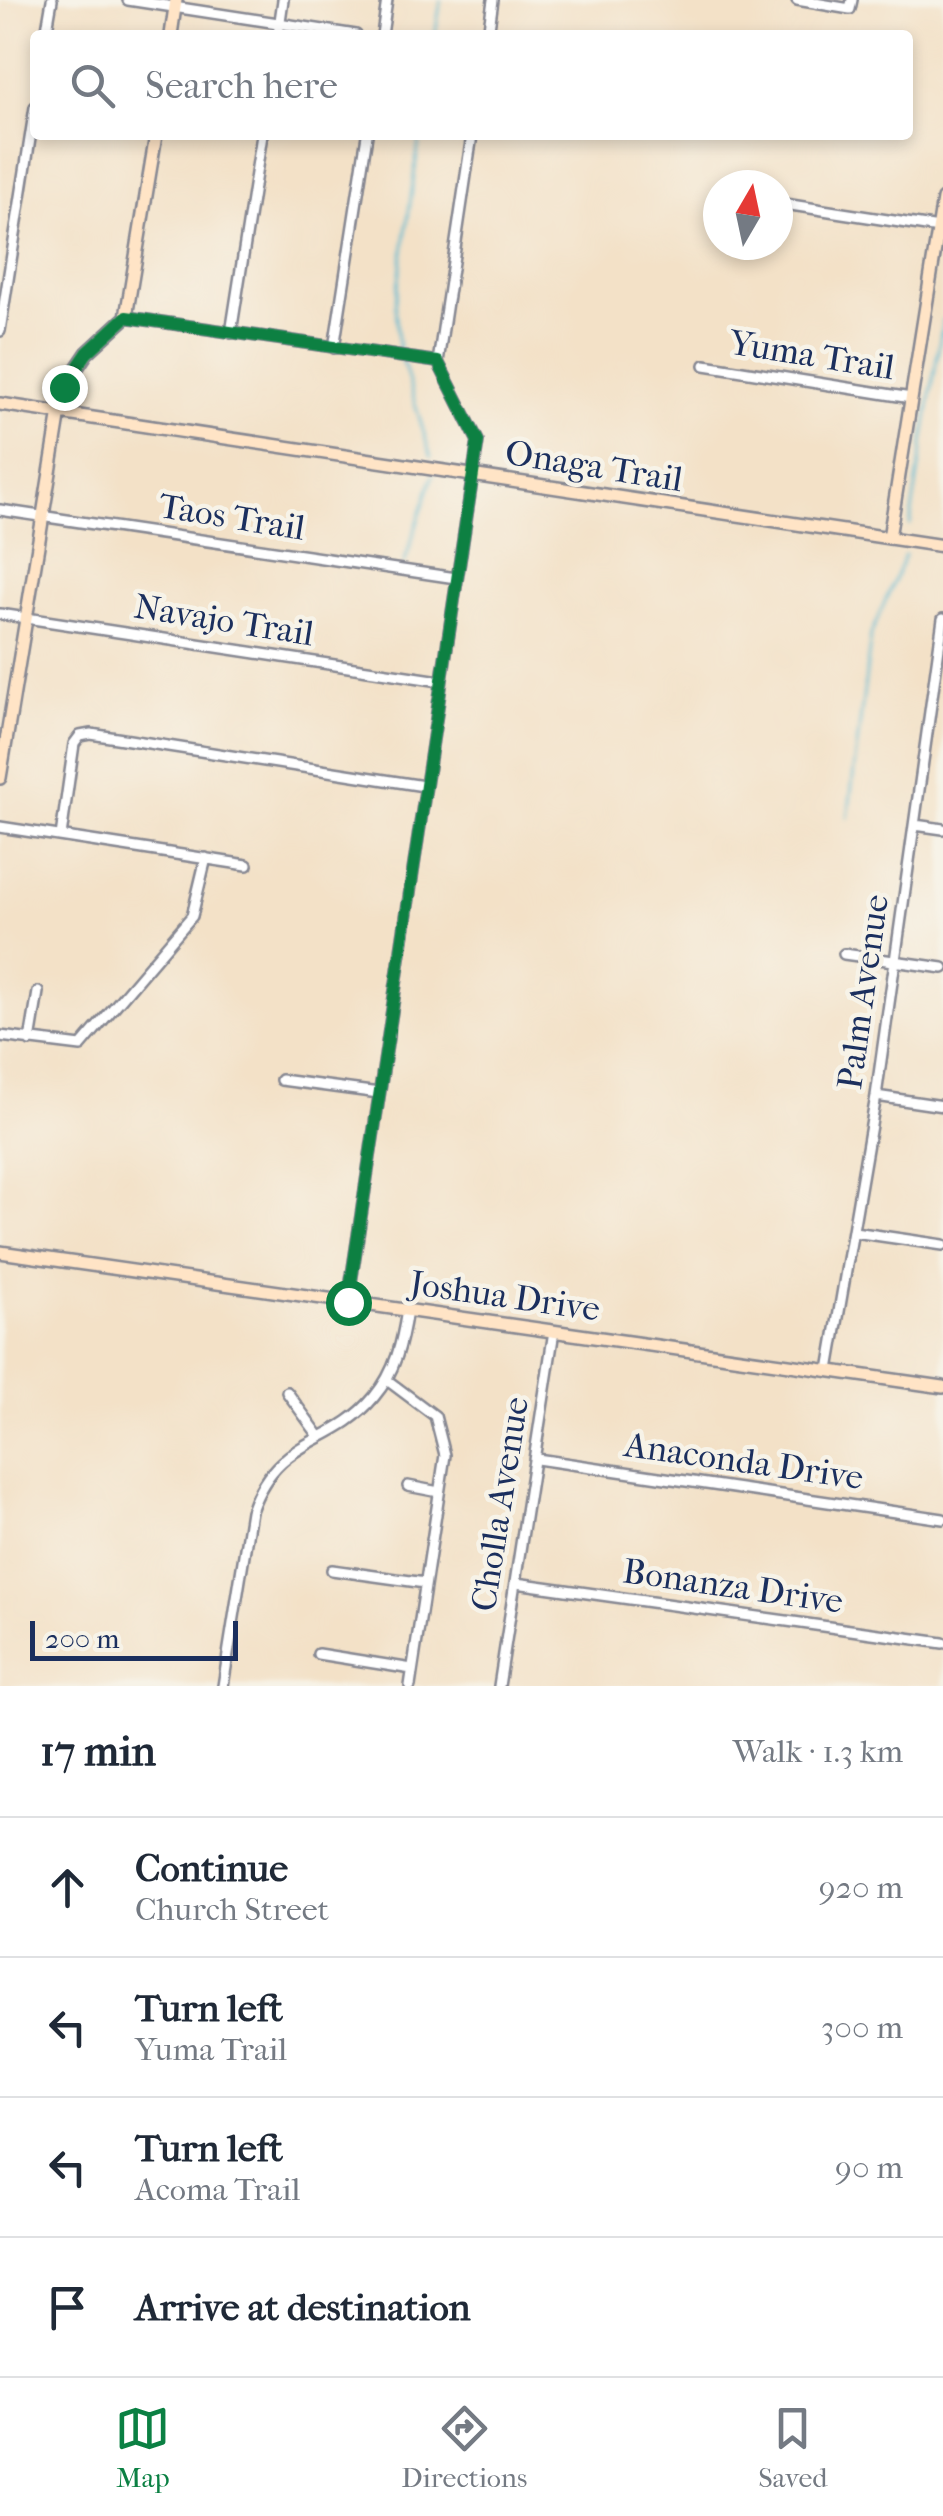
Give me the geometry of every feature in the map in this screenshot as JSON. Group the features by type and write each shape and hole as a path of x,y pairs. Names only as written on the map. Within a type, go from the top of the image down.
{"street":[{"path":"47,30 52,0"},
{"path":"128,0 176,4 324,30"},
{"path":"279,30 283,0"},
{"path":"383,30 387,0"},
{"path":"489,30 493,0"},
{"path":"797,0 850,9 852,0"},
{"path":"172,30 176,4"},
{"path":"0,331 30,140"},
{"path":"0,778 58,413 73,369 126,317 155,140"},
{"path":"231,333 261,140"},
{"path":"334,348 366,140"},
{"path":"348,1302 478,441 438,362 471,140"},
{"path":"888,538 943,199"},
{"path":"793,205 938,228"},
{"path":"126,317 438,362"},
{"name":"Yuma Trail","path":"705,365 911,398"},
{"name":"Onaga Trail","path":"0,404 943,546"},
{"name":"Taos Trail","path":"0,510 456,578"},
{"name":"Navajo Trail","path":"0,614 440,681"},
{"name":"Palm Avenue","path":"829,1370 876,1096 914,825 938,689 943,620"},
{"path":"61,836 74,744 80,736 91,734 424,786"},
{"path":"914,825 943,829"},
{"path":"0,826 248,865"},
{"path":"0,1036 82,1046 192,916 206,858"},
{"path":"844,954 943,968"},
{"path":"30,1040 38,992"},
{"path":"281,1080 378,1093"},
{"path":"876,1096 943,1106"},
{"path":"854,1232 943,1244"},
{"name":"Joshua Drive","path":"0,1252 943,1387"},
{"path":"223,1686 251,1511 259,1488 288,1454 357,1413 387,1380 398,1357 407,1310"},
{"name":"Cholla Avenue","path":"499,1686 538,1458 554,1331"},
{"path":"387,1380 435,1416 445,1454 410,1686"},
{"path":"287,1392 319,1436"},
{"name":"Anaconda Drive","path":"538,1458 943,1519"},
{"path":"408,1486 440,1492"},
{"path":"332,1570 426,1583"},
{"name":"Bonanza Drive","path":"516,1583 943,1643"},
{"path":"318,1654 412,1669"}],"waterway":[{"path":"436,30 441,0"},
{"path":"399,351 395,307 419,140"},
{"path":"910,525 943,320"},
{"path":"402,359 431,457"},
{"path":"404,564 433,475"},
{"path":"848,818 871,634 905,555"}],"route":[{"path":"64,387 87,353 126,317 438,362 478,441 348,1302"}]}
